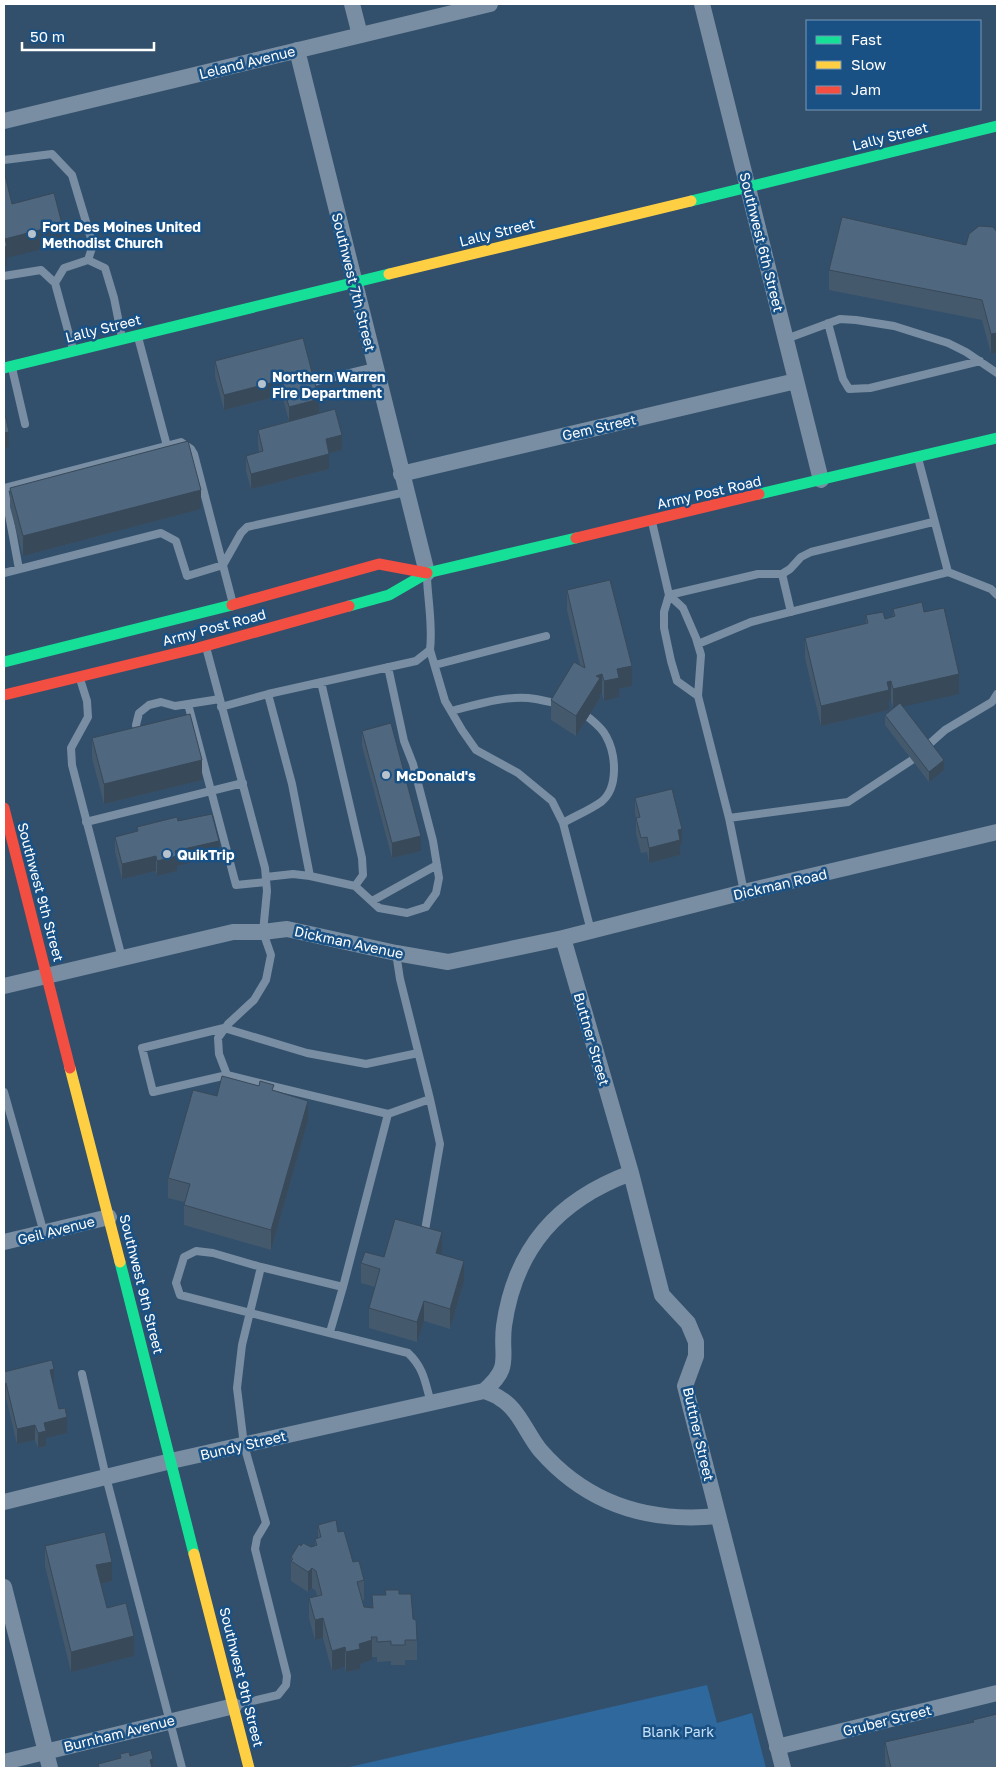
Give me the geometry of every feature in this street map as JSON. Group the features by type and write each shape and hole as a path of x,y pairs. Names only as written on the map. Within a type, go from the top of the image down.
{"main road":[{"name":"Lally Street","path":"7,367 997,126"},
{"name":"Army Post Road","path":"4,695 206,646 389,595 427,573 997,438"},
{"name":"Army Post Road","path":"4,662 234,605 379,564 427,573"},
{"name":"Southwest 9th Street","path":"4,808 8,846 47,976 249,1768"}],"street":[{"path":"352,4 360,35"},
{"name":"Leland Avenue","path":"4,121 490,4"},
{"name":"Southwest 6th Street","path":"702,4 822,480"},
{"name":"Southwest 7th Street","path":"297,50 427,573"},
{"name":"Gem Street","path":"401,474 796,381"},
{"name":"Dickman Road","path":"563,938 744,892 997,832"},
{"name":"Dickman Avenue","path":"4,986 233,932 263,932 287,929 396,953 448,962 563,938"},
{"name":"Buttner Street","path":"563,938 631,1173 662,1295 688,1323 696,1342 696,1356 685,1386 783,1768"},
{"path":"631,1173 606,1182 574,1201 547,1226 536,1241 526,1256 511,1290 504,1327 503,1369 497,1380 484,1390 501,1399 511,1408 538,1448 552,1463 583,1488 600,1498 637,1512 657,1516 697,1518 718,1516"},
{"name":"Geil Avenue","path":"4,1242 109,1217"},
{"name":"Bundy Street","path":"4,1502 244,1444 484,1390"},
{"path":"4,1586 50,1768"},
{"name":"Gruber Street","path":"777,1747 997,1693"},
{"name":"Burnham Avenue","path":"4,1762 169,1720 234,1706"}],"lane":[{"path":"4,160 52,154 72,175 93,245 88,260"},
{"path":"55,283 64,268 88,260 105,268 114,298 122,339"},
{"path":"4,276 42,270 55,283 73,351"},
{"path":"786,339 804,334 840,319 856,320 894,326 948,344 997,372"},
{"path":"828,323 843,379 849,389 870,388 980,361"},
{"path":"137,335 167,446"},
{"path":"7,367 25,424"},
{"path":"314,382 375,367"},
{"path":"19,570 4,488 181,442 191,449 194,454 234,605"},
{"path":"917,457 948,572"},
{"path":"4,573 161,533 176,541 187,576 223,565 241,533 247,527 406,492"},
{"path":"652,520 669,594 664,612 664,628 671,661 677,682 698,696"},
{"path":"669,594 758,574 782,574 790,569 801,557 811,552 933,522"},
{"path":"698,644 751,622 948,572 991,589 997,595"},
{"path":"427,573 432,632 430,650 445,701 476,750 518,774 552,801 563,823 591,931"},
{"path":"782,574 790,612"},
{"path":"669,594 684,608 701,655 698,696 729,818 744,892"},
{"path":"435,665 546,636"},
{"path":"206,646 265,868 267,891 263,932 271,955 266,980 254,1000 224,1028 218,1038 219,1054 227,1075"},
{"path":"141,744 136,725 139,713 149,705 161,702 175,706 221,703 268,694 416,660 430,650"},
{"path":"188,704 236,885 293,874 310,876 354,886 379,908 407,913 426,907 436,893 439,878 433,841 413,764 404,741 388,667"},
{"path":"80,676 87,701 88,717 71,748 72,765 122,958"},
{"path":"321,682 362,858 363,875 354,886"},
{"path":"268,694 292,784 310,876"},
{"path":"926,747 946,730 995,703 997,694"},
{"path":"451,711 500,699 528,698 561,704"},
{"path":"563,823 602,801 612,784 614,775 613,758 606,735 588,717"},
{"path":"729,818 848,802 912,760"},
{"path":"86,822 243,784"},
{"path":"372,901 437,865"},
{"path":"396,953 400,979 440,1144 424,1236"},
{"path":"418,1053 366,1064 307,1053 224,1028 142,1048 153,1092 227,1075 388,1114 430,1099"},
{"path":"4,1092 44,1233"},
{"path":"330,1332 388,1114"},
{"path":"343,1287 260,1267 213,1253 196,1251 184,1257 176,1283 180,1295 408,1353 418,1362 431,1402"},
{"path":"234,1706 278,1695 286,1685 287,1676 255,1550 257,1538 266,1523 244,1444 237,1388 242,1345 260,1267"},
{"path":"82,1374 106,1478 182,1768"}],"green space":[{"name":"Blank Park","path":"707,1685 717,1723 752,1713 766,1768 345,1768"}],"building":[{"path":"4,171 12,204 54,193 62,224 5,239 7,246 4,247"},
{"path":"842,217 966,245 969,234 979,226 993,227 997,232 997,333 991,334 982,300 829,270"},
{"path":"303,338 319,399 289,407 282,380 224,395 215,361"},
{"path":"335,409 342,435 326,439 329,454 251,474 246,456 263,451 258,430"},
{"path":"4,410 9,432 4,433"},
{"path":"188,441 201,490 23,536 10,488"},
{"path":"610,580 632,666 617,669 619,678 604,681 602,674 596,676 600,678 576,716 551,700 574,662 585,668 567,590"},
{"path":"922,602 924,612 944,608 959,674 893,689 891,681 887,682 889,690 821,706 805,638 868,623 866,615 883,612 885,619 895,616 893,609"},
{"path":"900,703 944,760 929,772 885,715"},
{"path":"190,714 202,760 104,784 92,738"},
{"path":"391,723 421,836 392,843 362,731"},
{"path":"672,789 682,829 678,830 680,840 649,848 647,837 641,838 636,818 640,817 635,798"},
{"path":"212,814 219,841 175,851 177,856 157,861 156,856 122,864 115,837 138,831 137,827 177,817 178,821"},
{"path":"222,1076 259,1086 260,1081 274,1085 272,1090 308,1101 271,1230 184,1205 190,1184 168,1178 193,1090 217,1096"},
{"path":"395,1219 442,1232 436,1253 464,1261 450,1309 424,1301 417,1322 369,1308 380,1269 361,1263 365,1252 384,1257"},
{"path":"52,1360 54,1369 50,1370 59,1409 65,1408 67,1417 44,1423 46,1431 38,1433 35,1425 17,1429 6,1383 4,1384 4,1372"},
{"path":"336,1520 338,1532 344,1531 353,1562 359,1561 364,1580 357,1582 364,1607 373,1608 372,1595 386,1595 385,1590 399,1590 399,1594 411,1594 413,1619 416,1620 417,1640 405,1640 405,1645 391,1645 391,1641 377,1642 377,1637 371,1637 372,1640 359,1644 360,1649 346,1652 345,1647 332,1651 323,1618 315,1620 309,1598 322,1595 316,1571 312,1568 308,1572 291,1561 293,1559 291,1557 299,1544 301,1546 303,1543 311,1547 317,1545 315,1539 321,1537 318,1525"},
{"path":"105,1532 112,1562 96,1565 107,1608 126,1603 134,1636 71,1652 45,1546"},
{"path":"997,1714 997,1768 891,1768 885,1742 974,1722 973,1720"},
{"path":"151,1750 153,1759 150,1760 152,1768 99,1768 98,1764 121,1758 120,1754 129,1752 130,1756"}],"traffic: fast":[{"path":"691,201 997,126"},
{"path":"4,368 389,274"},
{"path":"759,494 997,438"},
{"path":"349,606 389,595 427,573 576,538"},
{"path":"4,662 232,605"},
{"path":"120,1262 194,1554"}],"traffic: slow":[{"path":"389,274 691,201"},
{"path":"70,1068 120,1262"},
{"path":"194,1554 249,1768"}],"traffic: jam":[{"path":"576,538 759,494"},
{"path":"232,605 379,564 427,573"},
{"path":"4,695 198,648 349,606"},
{"path":"4,808 70,1068"}],"place":[{"name":"Fort Des Moines United Methodist Church","path":"32,234"},
{"name":"Northern Warren Fire Department","path":"262,384"},
{"name":"McDonald's","path":"386,775"},
{"name":"QuikTrip","path":"167,854"}]}
